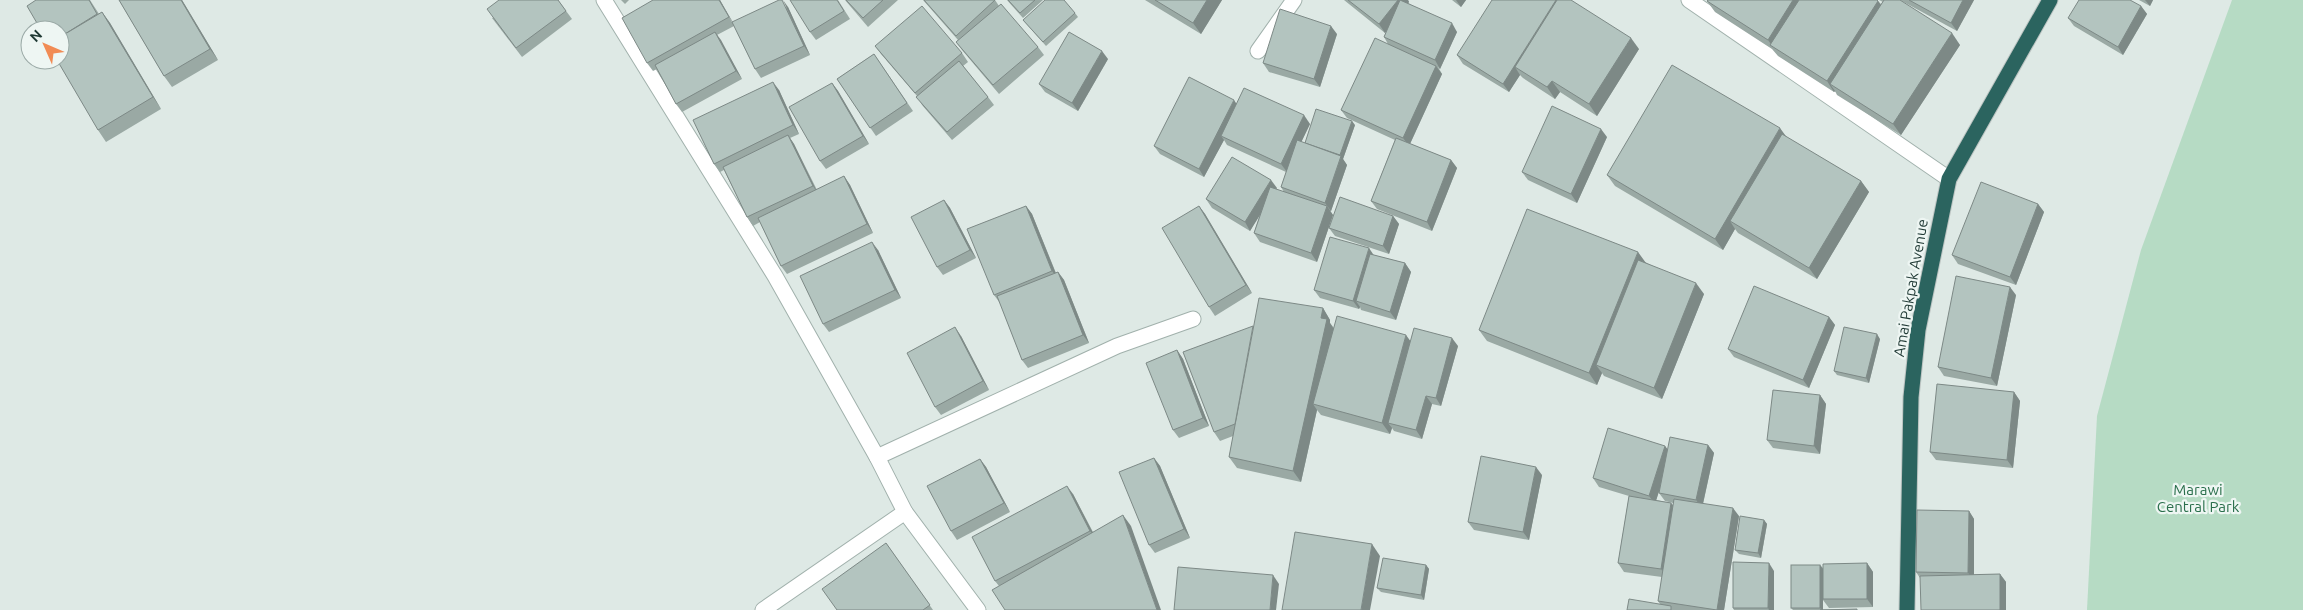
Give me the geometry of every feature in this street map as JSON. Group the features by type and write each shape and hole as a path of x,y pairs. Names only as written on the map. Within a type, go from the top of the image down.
{"highway":[{"name":"Amai Pakpak Avenue","path":"1907,610 1911,397 1918,330 1949,179 2050,0"}],"street":[{"path":"604,0 775,276 905,512 978,610"},
{"path":"1258,50 1294,0"},
{"path":"1688,0 1949,179"},
{"path":"876,457 1116,346 1193,318"},
{"path":"763,610 905,512"}],"green space":[{"name":"Marawi Central Park","path":"2232,0 2303,0 2303,610 2087,610 2097,416 2141,250"}],"building":[{"path":"36,0 89,0 97,14 70,31 70,20 35,20 27,6"},
{"path":"119,0 181,0 210,49 164,76"},
{"path":"499,0 558,0 566,11 516,48 487,9"},
{"path":"653,0 719,0 729,17 647,63 622,18"},
{"path":"782,0 804,46 755,69 732,22"},
{"path":"790,0 837,0 844,11 810,32"},
{"path":"846,0 883,0 863,18"},
{"path":"924,0 995,0 956,36"},
{"path":"1008,0 1035,0 1020,13"},
{"path":"1045,0 1064,0 1075,13 1043,42 1023,20"},
{"path":"1155,0 1207,0 1193,23"},
{"path":"1348,0 1398,0 1379,24"},
{"path":"1400,0 1452,23 1435,60 1384,37"},
{"path":"1492,0 1556,0 1503,84 1457,55"},
{"path":"1557,0 1571,0 1631,38 1589,104 1552,81 1547,87 1515,67"},
{"path":"1708,0 1793,0 1768,40"},
{"path":"1799,0 1878,1 1827,81 1770,45"},
{"path":"1884,0 1900,0 1952,33 1893,124 1830,84"},
{"path":"1909,0 1963,0 1951,23"},
{"path":"2079,0 2130,0 2141,6 2118,47 2068,18"},
{"path":"1001,4 1038,47 993,85 956,42"},
{"path":"922,6 962,53 915,93 875,46"},
{"path":"1280,9 1331,26 1314,79 1263,63"},
{"path":"102,12 153,97 98,130 63,70 70,70 70,31"},
{"path":"715,32 736,71 676,104 655,65"},
{"path":"1069,32 1102,51 1072,103 1039,84"},
{"path":"1375,38 1436,66 1403,138 1341,110"},
{"path":"874,54 907,103 870,128 837,79"},
{"path":"959,61 988,97 947,132 916,97"},
{"path":"1672,65 1780,128 1715,239 1607,175"},
{"path":"1189,77 1234,100 1199,169 1154,146"},
{"path":"773,82 793,125 714,164 693,120"},
{"path":"832,83 863,136 820,161 789,107"},
{"path":"1244,88 1304,115 1281,164 1221,136"},
{"path":"1552,106 1601,129 1571,194 1522,172"},
{"path":"1316,109 1352,121 1340,155 1305,143"},
{"path":"1782,134 1861,181 1809,268 1730,221"},
{"path":"788,135 813,186 747,217 723,167"},
{"path":"1396,138 1451,160 1427,222 1371,201"},
{"path":"1297,140 1341,156 1325,203 1281,187"},
{"path":"1232,157 1271,180 1245,222 1206,199"},
{"path":"844,176 867,224 781,266 758,218"},
{"path":"1981,182 2038,204 2010,277 1952,255"},
{"path":"1270,187 1327,206 1311,253 1254,233"},
{"path":"1340,197 1393,216 1383,246 1329,228"},
{"path":"944,200 970,250 937,267 911,217"},
{"path":"1026,206 1052,271 994,295 967,229"},
{"path":"1199,206 1246,285 1209,307 1162,228"},
{"path":"1527,209 1638,252 1589,373 1479,330"},
{"path":"1330,237 1369,248 1353,301 1314,290"},
{"path":"872,242 895,290 823,324 800,276"},
{"path":"1370,254 1405,263 1390,312 1356,301"},
{"path":"1638,260 1696,283 1654,388 1596,365"},
{"path":"1058,272 1083,335 1022,360 997,296"},
{"path":"1956,276 2010,287 1991,378 1938,367"},
{"path":"1754,286 1829,317 1803,380 1728,349"},
{"path":"1259,298 1323,308 1321,318 1327,319 1293,471 1229,457"},
{"path":"1337,316 1406,335 1382,423 1313,404"},
{"path":"1253,326 1235,424 1214,432 1183,352"},
{"path":"955,327 983,381 935,407 907,353"},
{"path":"1844,327 1877,334 1866,378 1834,371"},
{"path":"1414,328 1452,338 1436,398 1426,396 1416,430 1388,423"},
{"path":"1177,350 1203,418 1173,430 1146,363"},
{"path":"1937,384 2014,392 2007,460 1930,452"},
{"path":"1773,390 1820,395 1814,446 1767,440"},
{"path":"1608,428 1665,446 1649,496 1593,478"},
{"path":"1670,437 1708,445 1696,500 1659,493"},
{"path":"1481,456 1536,467 1523,532 1468,522"},
{"path":"1154,458 1184,529 1149,545 1119,472"},
{"path":"980,459 1004,503 951,531 927,486"},
{"path":"1067,486 1090,531 995,581 972,537"},
{"path":"1629,496 1671,503 1661,569 1618,563"},
{"path":"1674,499 1733,508 1717,610 1658,601"},
{"path":"1917,510 1969,511 1968,573 1916,572"},
{"path":"1123,515 1157,610 1005,610 992,590"},
{"path":"1740,516 1764,520 1758,553 1735,550"},
{"path":"1295,532 1372,544 1361,610 1282,610"},
{"path":"886,543 930,605 923,610 837,610 822,589"},
{"path":"1383,558 1426,565 1421,595 1377,588"},
{"path":"1733,562 1769,563 1768,608 1733,608"},
{"path":"1867,563 1867,599 1823,599 1823,564"},
{"path":"1791,565 1820,565 1820,608 1791,608"},
{"path":"1178,567 1273,575 1270,610 1174,610"},
{"path":"2000,574 2000,610 1921,610 1920,576"},
{"path":"1629,599 1671,606 1671,610 1627,610"},
{"path":"1857,609 1857,610 1820,610"}]}
